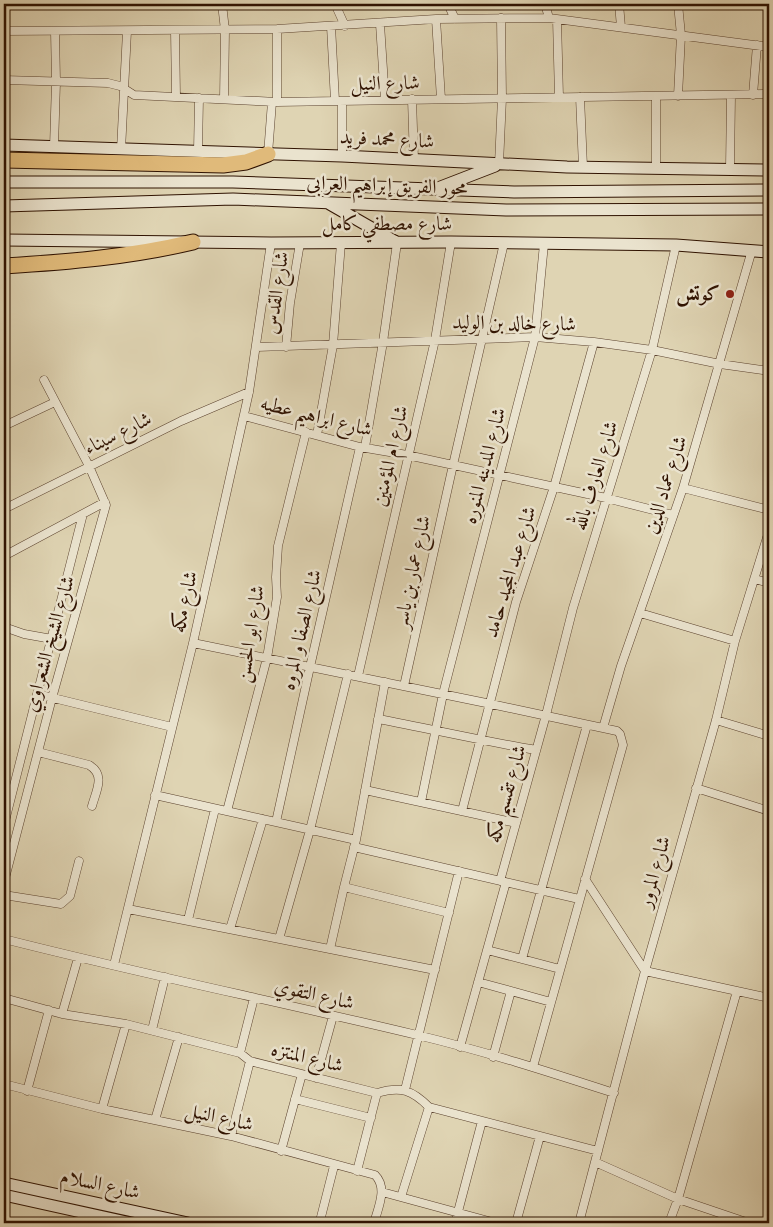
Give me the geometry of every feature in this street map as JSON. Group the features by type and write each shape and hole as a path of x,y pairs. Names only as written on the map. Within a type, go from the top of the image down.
{"highway":[{"path":"4,160 223,165 246,162 268,154"},
{"path":"4,266 110,258 165,249 193,242"}],"street":[{"path":"4,5 12,4"},
{"path":"222,4 225,30 224,100"},
{"path":"335,4 345,26"},
{"path":"448,4 456,19"},
{"path":"545,4 553,18 559,97"},
{"path":"619,4 621,27"},
{"path":"678,4 681,35 678,96"},
{"path":"432,190 499,164 502,98 501,18"},
{"path":"4,31 277,29 436,19 553,18 769,47"},
{"path":"436,19 441,99"},
{"path":"380,24 386,100"},
{"path":"331,26 342,156"},
{"path":"268,154 275,102 277,29"},
{"path":"175,30 176,97"},
{"path":"54,147 55,31"},
{"path":"121,150 127,31"},
{"path":"753,94 757,45"},
{"name":"شارع النيل","path":"4,80 108,83 114,84 134,95 275,102 769,94"},
{"path":"730,169 732,95"},
{"path":"656,96 656,168"},
{"path":"580,97 583,167"},
{"path":"198,98 198,151"},
{"path":"412,100 414,160"},
{"name":"شارع محمد فريد","path":"4,146 342,156 583,167 769,170"},
{"name":"محور الفريق إبراهيم العرابى","path":"4,182 233,182 522,192 769,190"},
{"name":"محور الفريق إبراهيم العرابى","path":"4,206 233,199 506,210 769,209"},
{"path":"326,203 397,243"},
{"name":"شارع مصطفي كامل","path":"4,240 271,243 451,242 676,246 769,252"},
{"name":"شارع ام المؤمنين","path":"358,676 434,340 451,242"},
{"name":"شارع مكه","path":"114,965 193,643 244,416 257,347 271,243"},
{"name":"شارع القدس","path":"286,347 290,303 300,243"},
{"path":"317,435 333,345 341,243"},
{"name":"شارع الصفا و المروه","path":"276,822 310,667 362,447 383,342 397,243"},
{"name":"شارع عمار بن ياسر","path":"404,686 452,465 504,243"},
{"name":"شارع المدينه المنوره","path":"421,802 443,694 535,337 544,244"},
{"name":"شارع العارف بالله","path":"546,715 573,608 652,350 676,246"},
{"name":"شارع عماد الدين","path":"603,728 621,666 684,488 752,250"},
{"name":"شارع خالد بن الوليد","path":"257,347 535,337 594,342 652,350 720,364 769,371"},
{"name":"شارع عبد المجيد حامد","path":"462,811 516,602 554,487 594,342"},
{"path":"4,556 105,502 89,466 44,380"},
{"name":"شارع سيناء","path":"4,509 181,421 249,392"},
{"path":"4,426 55,402"},
{"name":"شارع ابراهيم عطيه","path":"244,416 362,447 606,498 673,515"},
{"name":"شارع ابو الحسن","path":"228,811 267,658 277,597 278,546 306,432"},
{"path":"684,488 769,510"},
{"name":"شارع الشيخ الشعراوي","path":"4,877 106,505 105,502"},
{"name":"شارع الشيخ الشعراوي","path":"4,819 52,639 82,514"},
{"name":"شارع المرور","path":"579,1223 644,971 716,720 735,642 769,531"},
{"path":"755,579 769,583"},
{"path":"640,613 735,642"},
{"path":"4,628 52,639"},
{"path":"193,643 546,715 617,731 620,734 623,745 533,1067"},
{"path":"279,939 310,830 348,674"},
{"path":"330,949 355,844 385,682"},
{"path":"37,694 172,727"},
{"name":"شارع تقسيم مكه","path":"460,1047 487,950 516,823 546,715"},
{"path":"378,719 436,729 481,741 536,750"},
{"path":"716,720 769,736"},
{"path":"522,959 587,725"},
{"path":"38,752 89,765 94,768 98,773 99,781 92,806"},
{"path":"696,788 769,811"},
{"path":"365,790 516,823"},
{"path":"156,795 310,830 355,844 459,871 579,899"},
{"path":"188,920 215,808"},
{"path":"4,819 22,811"},
{"path":"230,929 263,820"},
{"path":"4,895 61,904 70,896 79,861"},
{"path":"459,871 405,1090 419,1097 429,1107 598,1151"},
{"path":"585,879 644,971 769,998"},
{"path":"344,887 449,913"},
{"path":"128,909 435,970"},
{"name":"شارع التقوي","path":"4,939 78,958 419,1035 533,1067 614,1093"},
{"path":"487,950 560,969"},
{"path":"62,1014 78,958"},
{"path":"152,1030 165,977"},
{"path":"478,982 551,1002"},
{"path":"493,1057 511,991"},
{"path":"669,1223 678,1199 737,991"},
{"name":"شارع المنتزه","path":"4,998 62,1014 152,1030 240,1053 250,1061 377,1093 391,1089 405,1090"},
{"path":"240,1053 254,998"},
{"path":"27,1091 49,1010"},
{"path":"316,1078 333,1016"},
{"path":"102,1109 126,1024"},
{"path":"155,1120 179,1037"},
{"path":"231,1136 250,1061"},
{"path":"281,1151 302,1074"},
{"name":"شارع النيل","path":"4,1084 102,1109 231,1136 334,1166 375,1175 382,1186 382,1192"},
{"path":"357,1171 377,1093"},
{"path":"295,1099 371,1118"},
{"path":"401,1197 429,1107"},
{"path":"455,1223 482,1121"},
{"path":"516,1223 540,1136"},
{"path":"595,1162 678,1199 749,1223"},
{"path":"321,1217 334,1166"},
{"name":"شارع السلام","path":"4,1183 188,1223"},
{"path":"374,1223 382,1192 496,1223"},
{"name":"شارع السلام","path":"4,1195 131,1223"}],"place":[{"name":"كوتش","path":"730,294"}]}
